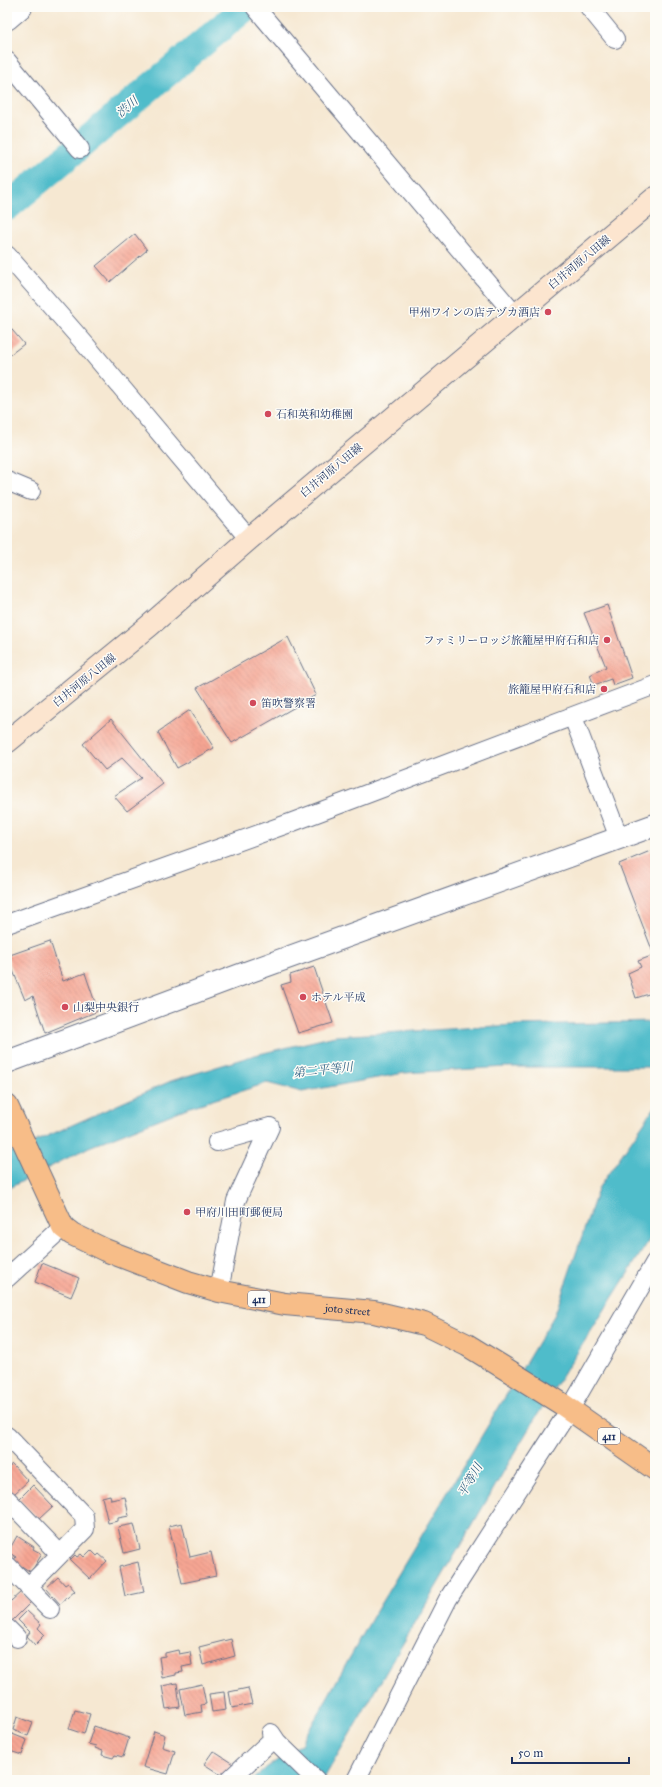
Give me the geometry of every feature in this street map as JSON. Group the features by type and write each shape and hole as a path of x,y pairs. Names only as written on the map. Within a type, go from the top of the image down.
{"highway":[{"path":"7,1106 63,1227"},
{"name":"joto street","path":"63,1227 72,1234 105,1250 188,1282 218,1291 285,1304 374,1312 424,1324 467,1345 566,1406 655,1468"}],"main road":[{"name":"白井河原八田線","path":"11,733 149,626 249,539 655,198"}],"street":[{"path":"7,19 21,7"},
{"path":"255,7 515,315"},
{"path":"589,7 615,38"},
{"path":"7,61 77,146"},
{"path":"7,255 84,343 249,539"},
{"path":"7,481 30,491"},
{"path":"7,924 290,823 655,685"},
{"path":"573,717 619,838"},
{"path":"7,1062 258,968 655,825"},
{"path":"217,1142 270,1127 236,1201 218,1291"},
{"path":"7,1278 63,1227"},
{"path":"356,1780 448,1599 655,1262"},
{"path":"7,1436 84,1516 85,1529 28,1587"},
{"path":"7,1499 60,1554"},
{"path":"7,1565 50,1609"},
{"path":"229,1780 274,1738 316,1780"}],"water":[{"name":"第二平等川","path":"655,1022 655,1067 506,1067 404,1073 302,1092 267,1083 187,1108 89,1147 7,1189 7,1154 171,1081 255,1055 335,1036 513,1025"},
{"name":"平等川","path":"655,1107 655,1231 531,1425 323,1780 253,1780 266,1768 301,1744 375,1613 555,1314 599,1187"}],"building":[{"path":"135,234 147,250 110,282 96,266"},
{"path":"7,324 24,344 7,357"},
{"name":"ファミリーロッジ旅籠屋甲府石和店","path":"607,605 632,678 613,685 611,679 594,685 590,675 606,667 584,613"},
{"path":"288,637 316,695 232,743 197,688"},
{"path":"190,710 214,748 177,768 158,732"},
{"path":"111,719 163,784 127,811 114,796 141,778 122,758 105,770 83,744"},
{"path":"655,849 655,992 636,998 628,973 641,967 638,961 654,955 619,864"},
{"path":"50,941 63,981 85,973 98,1011 45,1033 33,996 25,1000 7,956"},
{"path":"314,967 333,1023 298,1033 281,985 291,982 290,975"},
{"path":"42,1263 79,1278 71,1297 35,1282"},
{"path":"12,1464 28,1481 14,1494 7,1487 7,1468"},
{"path":"33,1485 53,1506 39,1519 19,1499"},
{"path":"110,1495 111,1500 125,1497 129,1516 118,1518 118,1521 108,1523 102,1497"},
{"path":"182,1523 190,1557 211,1552 216,1576 182,1583 169,1526"},
{"path":"134,1524 140,1549 124,1553 118,1527"},
{"path":"17,1536 34,1547 33,1549 42,1554 31,1572 13,1561 16,1557 8,1552"},
{"path":"91,1550 97,1556 99,1554 107,1561 90,1579 70,1560 75,1555 77,1557 81,1554 84,1557"},
{"path":"138,1562 144,1592 125,1596 119,1567"},
{"path":"58,1577 65,1585 68,1583 75,1591 60,1604 46,1588"},
{"path":"7,1587 12,1592 7,1597"},
{"path":"21,1592 31,1602 12,1621 7,1616 7,1597 11,1601"},
{"path":"27,1611 41,1624 38,1628 45,1635 35,1645 27,1636 30,1632 18,1620"},
{"path":"231,1639 235,1656 203,1665 199,1647"},
{"path":"178,1650 179,1654 190,1652 192,1665 182,1667 183,1672 162,1678 159,1657 165,1656 165,1653"},
{"path":"177,1683 180,1707 166,1709 162,1686"},
{"path":"202,1684 206,1704 201,1705 202,1712 185,1715 180,1689"},
{"path":"248,1688 252,1704 232,1708 229,1692"},
{"path":"224,1692 226,1710 212,1712 209,1694"},
{"path":"75,1710 90,1714 84,1734 69,1729"},
{"path":"17,1717 33,1723 28,1736 13,1730"},
{"path":"94,1726 129,1738 123,1757 115,1755 113,1758 102,1755 103,1751 95,1748 96,1746 88,1744"},
{"path":"154,1731 165,1735 162,1747 175,1751 168,1774 143,1767"},
{"path":"10,1733 27,1740 22,1755 7,1750 7,1741"},
{"path":"213,1751 233,1764 224,1777 204,1764"}],"waterway":[{"name":"渋川","path":"7,207 246,7"}],"place":[{"name":"甲州ワインの店テヅカ酒店","path":"548,312"},
{"name":"石和英和幼稚園","path":"268,414"},
{"name":"ファミリーロッジ旅籠屋甲府石和店","path":"607,640"},
{"name":"旅籠屋甲府石和店","path":"604,689"},
{"name":"笛吹警察署","path":"253,703"},
{"name":"ホテル平成","path":"303,997"},
{"name":"山梨中央銀行","path":"65,1007"},
{"name":"甲府川田町郵便局","path":"187,1212"}]}
